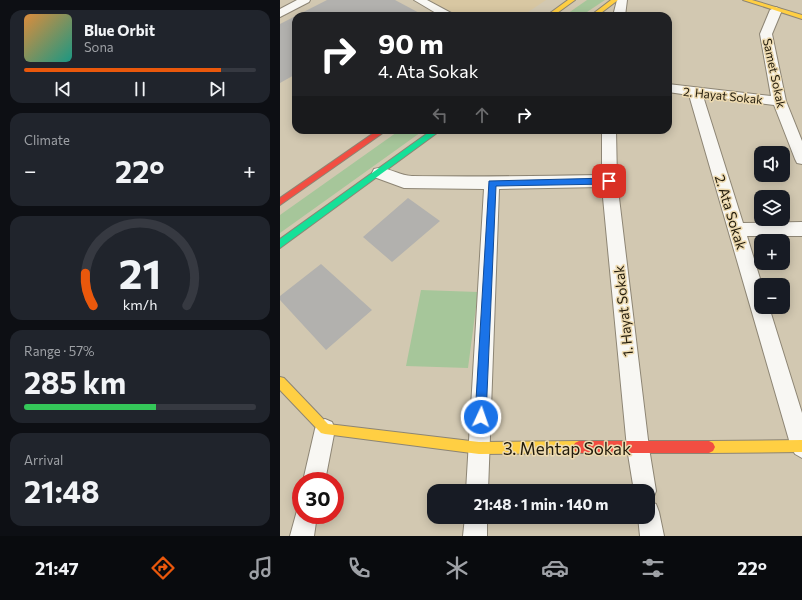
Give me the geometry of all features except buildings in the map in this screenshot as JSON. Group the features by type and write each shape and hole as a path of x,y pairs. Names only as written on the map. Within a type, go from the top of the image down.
{"street":[{"path":"280,14 305,0"},
{"path":"420,0 442,12"},
{"path":"555,12 572,0"},
{"path":"599,12 616,0"},
{"path":"620,12 622,0"},
{"path":"746,0 776,10 800,14"},
{"name":"Samet Sokak","path":"776,10 766,34 779,101 802,159"},
{"name":"2. Hayat Sokak","path":"672,89 779,101"},
{"name":"2. Ata Sokak","path":"696,92 802,446"},
{"path":"280,202 377,134"},
{"path":"280,244 432,134"},
{"name":"1. Hayat Sokak","path":"609,134 609,181 638,448 644,484"},
{"path":"379,173 404,182 492,183 609,181"},
{"path":"477,484 492,183"},
{"path":"737,230 802,229"},
{"path":"280,382 325,428 316,472"},
{"name":"3. Mehtap Sokak","path":"325,428 479,448 802,446"},
{"path":"302,536 304,524"},
{"path":"475,536 476,524"},
{"path":"650,524 652,536"}],"shaded area":[{"path":"546,0 528,12 452,12 430,1"}],"green space":[{"path":"587,0 605,0 587,12 570,12"},
{"path":"394,134 418,134 280,233 280,215"},
{"path":"421,290 478,292 468,368 406,366"}],"traffic: fast":[{"path":"280,244 431,134"}],"traffic: slow":[{"path":"555,12 572,0"},
{"path":"598,12 615,0"},
{"path":"746,0 802,17"},
{"path":"280,382 325,429 479,448 579,447"},
{"path":"709,447 802,446"}],"traffic: jam":[{"path":"280,202 377,134"},
{"path":"579,447 709,447"}],"route":[{"path":"481,417 492,183 609,181"}]}
